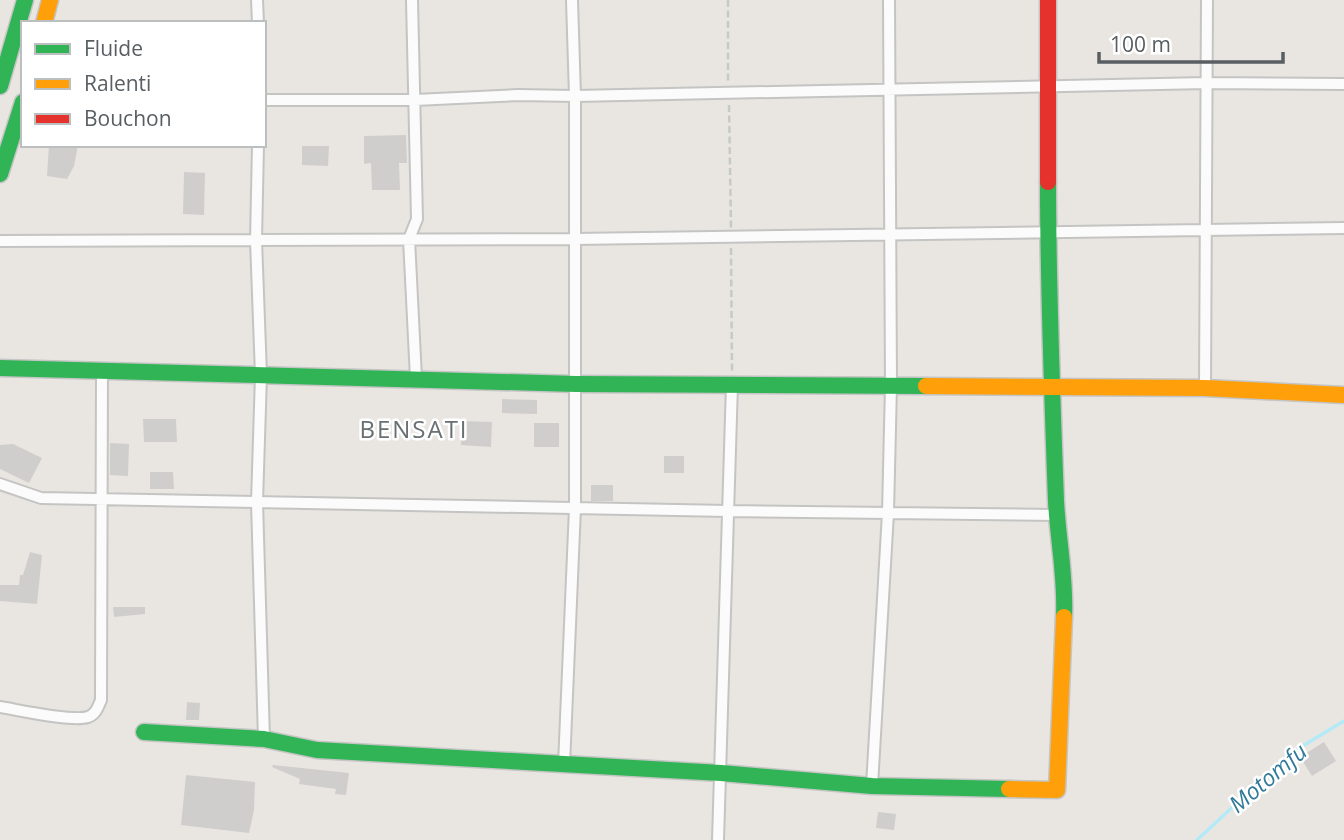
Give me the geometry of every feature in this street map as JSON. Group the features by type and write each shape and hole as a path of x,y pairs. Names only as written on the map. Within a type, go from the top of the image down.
{"main road":[{"path":"0,86 25,0"},
{"path":"45,21 50,0"},
{"path":"144,732 264,740 317,750 721,774 872,786 1057,790 1065,595 1052,386 1048,231 1048,0"},
{"path":"0,174 21,109"},
{"path":"0,368 576,384 1205,388 1344,395"}],"street":[{"path":"257,0 258,21"},
{"path":"412,0 417,219 409,239 416,378"},
{"path":"564,765 575,508 575,96 572,0"},
{"path":"872,786 888,513 891,385 889,0"},
{"path":"1205,388 1207,0"},
{"path":"266,100 415,100 517,95 1207,83 1344,84"},
{"path":"258,147 257,240 261,375 257,502 264,740"},
{"path":"0,241 575,239 1344,228"},
{"path":"0,707 74,718 89,717 97,711 101,700 102,372"},
{"path":"718,840 732,384"},
{"path":"0,484 41,498 1058,515"}],"path":[{"path":"727,0 732,384"}],"building":[{"path":"406,135 407,163 399,163 400,190 372,190 371,163 364,164 364,136"},
{"path":"302,146 329,146 328,166 302,165"},
{"path":"49,147 78,147 74,166 67,179 47,176"},
{"path":"184,172 205,173 204,215 183,214"},
{"path":"502,399 537,400 537,414 502,413"},
{"path":"143,419 176,419 177,442 144,442"},
{"path":"462,421 492,422 491,447 461,445"},
{"path":"534,423 559,423 559,447 534,447"},
{"path":"110,443 129,444 128,476 110,475"},
{"path":"13,444 42,458 29,483 0,469 0,445"},
{"path":"664,456 684,456 684,473 664,473"},
{"path":"150,472 173,472 174,489 150,489"},
{"path":"591,485 613,485 613,501 591,501"},
{"path":"30,552 42,555 37,604 0,601 0,585 19,585 20,575 23,575"},
{"path":"113,607 145,607 145,614 114,617"},
{"path":"187,702 200,703 199,720 186,720"},
{"path":"1324,742 1336,761 1312,776 1300,757"},
{"path":"272,767 349,773 346,795 335,794 336,789 299,784 300,779"},
{"path":"186,775 255,782 254,810 249,833 181,825"},
{"path":"878,812 896,814 894,830 876,828"}],"waterway":[{"name":"Motomfu","path":"1197,840 1291,753 1344,721"}],"traffic: fast":[{"path":"0,86 25,0"},
{"path":"0,174 21,108"},
{"path":"1048,182 1049,301 1057,516 1064,617"},
{"path":"0,368 576,384 926,386"},
{"path":"144,732 264,739 317,750 721,773 872,786 1009,789"}],"traffic: slow":[{"path":"45,21 50,0"},
{"path":"926,386 1205,388 1344,395"},
{"path":"1009,789 1057,790 1064,617"}],"traffic: jam":[{"path":"1048,0 1048,182"}],"district":[{"name":"BENSATI","path":"414,430"}]}
